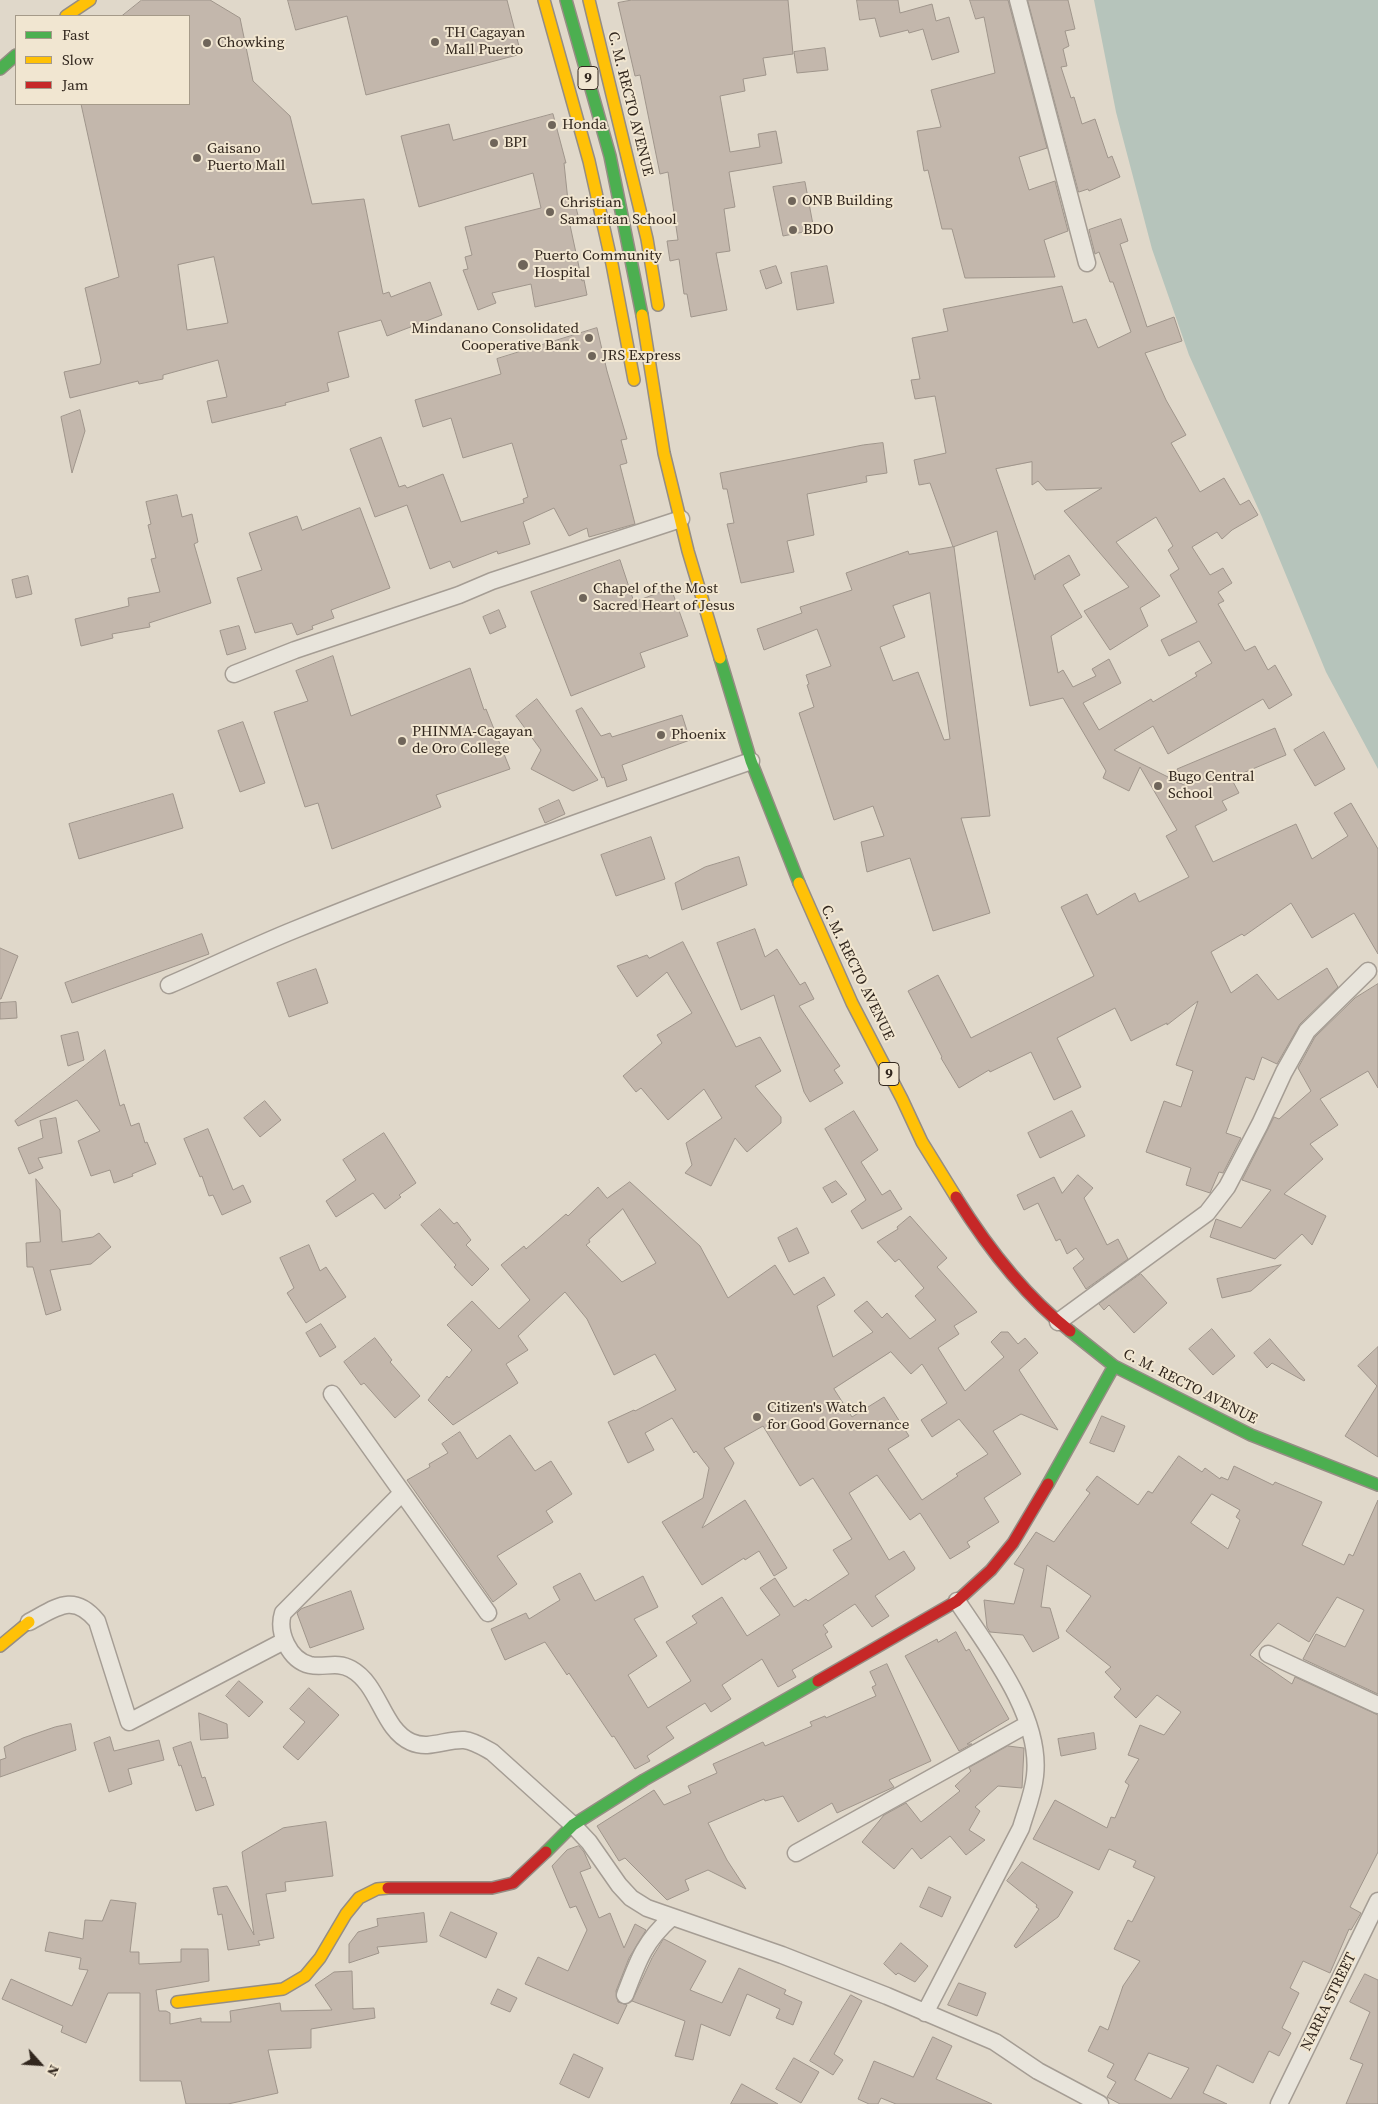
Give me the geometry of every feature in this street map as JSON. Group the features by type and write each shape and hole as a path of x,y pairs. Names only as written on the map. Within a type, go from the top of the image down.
{"main road":[{"path":"68,15 90,0"},
{"name":"9","path":"544,0 589,161 638,396"},
{"name":"C. M. RECTO AVENUE","path":"566,0 610,156 646,337 664,453 688,551 751,761 812,916 852,1003 922,1142 967,1214 1001,1262 1058,1322 1114,1366 1251,1435 1378,1485"},
{"name":"C. M. RECTO AVENUE","path":"589,0 647,239 660,318"},
{"path":"0,69 15,56"},
{"name":"C. M. RECTO AVENUE","path":"664,453 668,406"},
{"name":"C. M. RECTO AVENUE","path":"645,412 664,453"},
{"path":"177,2002 283,1989 306,1976 320,1958 346,1914 359,1898 376,1889 492,1888 513,1882 527,1872 573,1825 652,1775 957,1601 991,1570 1012,1543 1045,1489 1114,1366"},
{"path":"0,1646 29,1622"}],"street":[{"path":"1018,0 1086,263"},
{"path":"234,674 295,650 459,595 492,581 681,519"},
{"path":"170,986 292,931 437,874 542,834 751,761"},
{"path":"1058,1322 1207,1213 1227,1187 1260,1124 1284,1072 1307,1031 1368,971"},
{"path":"332,1394 488,1613"},
{"path":"402,1493 283,1613 280,1621 284,1642 302,1662 312,1665 338,1664 352,1669 366,1681 392,1725 401,1736 412,1742 425,1745 464,1740 477,1743 492,1752 573,1825 589,1842 619,1886 631,1898 647,1908 671,1918 782,1955 995,2042 1038,2072 1100,2104"},
{"path":"925,2013 1021,1828 1032,1795 1035,1774 1034,1752 1028,1724 1012,1686 957,1601"},
{"path":"29,1622 65,1604 75,1604 87,1609 97,1621 129,1722 284,1642"},
{"path":"1268,1654 1378,1705"},
{"path":"796,1853 1028,1724"},
{"name":"NARRA STREET","path":"1280,2104 1378,1901"},
{"path":"625,1995 638,1959 647,1942 671,1918"}],"shaded area":[{"path":"1094,0 1378,0 1378,769 1326,672 1262,517 1189,355 1152,249 1116,112"}],"building":[{"name":"Gaisano Puerto Mall","path":"142,0 210,0 240,18 253,81 290,116 312,204 364,199 383,294 389,292 391,297 430,282 442,315 387,336 381,320 338,332 349,377 327,383 329,391 285,403 286,405 212,423 207,401 227,397 218,360 163,375 163,379 139,384 138,381 70,398 64,372 100,364 101,360 85,288 119,277 81,105 190,105 190,15 123,15","holes":["214,257 228,323 187,330 178,265"]},
{"name":"TH Cagayan Mall Puerto","path":"288,0 507,0 521,54 366,95 347,16 296,30"},
{"path":"632,0 788,0 793,54 763,58 766,75 743,79 745,91 720,96 730,152 760,147 758,134 776,131 782,163 729,172 735,207 724,209 730,251 716,253 727,310 691,317 687,294 684,294 679,259 670,261 667,241 678,240 668,172 660,174 640,75 635,76 618,3"},
{"path":"857,0 898,0 900,13 932,4 936,21 949,17 959,52 932,60 923,29 909,33 908,30 880,37 875,18 860,20"},
{"path":"970,0 1008,0 1047,148 1019,157 1029,190 1055,181 1068,231 1044,240 1055,277 965,278 952,229 942,229 928,170 924,171 917,131 941,127 931,90 995,73 984,17 976,19"},
{"path":"1028,0 1068,0 1075,29 1065,31 1069,46 1063,49 1067,66 1061,67 1071,98 1074,97 1082,124 1095,119 1108,158 1112,156 1120,177 1089,191 1088,189 1079,192"},
{"path":"825,48 828,70 797,73 794,52"},
{"path":"553,114 566,163 564,163 568,201 574,200 580,223 570,225 582,281 584,280 587,295 535,307 531,284 492,293 496,303 478,310 463,270 468,269 465,257 472,255 465,227 541,208 533,173 419,207 401,136 449,124 453,140"},
{"name":"ONB Building","path":"805,182 814,230 783,236 773,187"},
{"path":"1121,219 1128,241 1120,244 1147,327 1174,317 1182,341 1145,353 1166,400 1186,435 1171,443 1200,492 1224,478 1240,505 1249,500 1258,515 1232,530 1222,539 1217,532 1192,547 1210,575 1223,568 1232,583 1218,592 1224,601 1218,604 1245,651 1255,646 1268,670 1275,665 1292,695 1269,709 1263,699 1168,754 1153,726 1114,750 1186,786 1177,769 1275,728 1286,755 1231,778 1239,793 1222,801 1227,810 1195,826 1213,862 1296,824 1312,859 1348,836 1334,813 1351,803 1378,849 1378,954 1354,913 1312,938 1291,903 1244,936 1242,934 1211,952 1231,993 1257,974 1278,1000 1327,968 1338,987 1300,1024 1277,1064 1262,1057 1254,1080 1246,1077 1226,1133 1241,1138 1223,1173 1219,1172 1210,1193 1186,1185 1191,1168 1146,1152 1164,1101 1181,1107 1193,1071 1176,1065 1198,1001 1167,1025 1167,1023 1131,1041 1115,1008 1057,1038 1081,1087 1054,1100 1031,1052 990,1072 989,1070 959,1088 941,1058 908,991 938,975 971,1038 1094,976 1061,907 1087,894 1097,915 1135,893 1139,902 1189,877 1166,836 1177,830 1140,767 1129,791 1103,778 1106,771 1063,698 1030,706 997,531 953,547 930,483 919,485 914,460 946,453 935,396 915,399 911,380 920,379 912,338 948,331 943,309 1062,286 1073,323 1086,319 1098,348 1131,332 1113,282 1110,282 1099,252 1095,254 1089,230","holes":["1032,462 1032,485 1038,481 1046,490 1102,488 1064,511 1129,587 1084,611 1110,650 1148,626 1140,608 1160,596 1116,542 1156,517 1173,546 1168,550 1179,569 1170,575 1197,622 1161,640 1169,656 1199,641 1212,663 1195,673 1197,676 1153,702 1151,699 1099,730 1083,703 1121,683 1109,659 1092,669 1096,676 1073,687 1063,670 1058,673 1051,636 1082,617 1063,585 1080,575 1069,555 1035,575 1035,580 996,469"]},
{"path":"776,266 782,283 766,289 760,271"},
{"path":"827,266 834,303 797,310 791,273"},
{"path":"597,328 607,371 627,439 621,440 627,463 620,465 635,524 589,537 587,528 569,536 554,508 523,522 530,544 498,554 497,551 453,568 450,561 430,569 407,505 375,517 350,449 381,437 399,487 405,485 407,488 443,474 461,522 524,503 523,499 528,497 512,443 463,458 451,418 423,427 415,400 501,374 497,359"},
{"path":"80,410 85,431 72,473 61,417"},
{"path":"883,443 887,473 866,476 867,482 807,494 814,535 787,541 794,572 741,583 727,524 734,523 727,489 723,489 720,473 863,445"},
{"path":"177,495 182,517 192,514 198,542 194,544 211,603 149,623 150,627 112,634 113,638 81,646 75,619 129,606 128,598 160,592 151,559 156,558 148,525 151,524 146,502"},
{"path":"360,508 390,588 331,610 334,618 312,626 313,629 297,635 292,623 255,633 237,578 262,570 249,533 297,516 302,530"},
{"path":"954,547 990,816 961,818 990,913 933,931 910,858 867,872 861,842 884,836 873,806 834,820 799,713 814,707 806,675 831,666 817,629 764,650 757,629 802,613 800,607 852,590 846,573 908,551 909,554","holes":["930,593 950,739 944,740 918,672 893,681 880,647 905,637 893,606"]},
{"path":"620,560 634,602 671,588 688,636 640,653 645,667 571,696 531,592"},
{"path":"28,576 32,594 16,598 12,580"},
{"path":"499,610 506,627 490,634 483,617"},
{"path":"239,626 246,649 227,655 220,631"},
{"path":"333,656 351,716 470,668 484,710 486,709 510,769 436,795 441,807 332,849 318,803 305,807 274,712 308,701 296,671"},
{"path":"537,699 598,780 573,791 531,769 541,750 516,716"},
{"path":"582,708 601,736 610,733 612,737 682,715 690,740 622,765 627,780 607,787 576,711"},
{"path":"243,722 265,783 240,792 218,731"},
{"path":"1324,732 1345,769 1315,786 1294,750"},
{"path":"173,794 183,828 79,859 69,824"},
{"path":"559,800 565,814 545,823 539,809"},
{"path":"651,837 665,879 616,896 601,855"},
{"path":"739,857 747,885 682,910 675,883 705,867"},
{"path":"755,929 765,957 777,949 800,985 805,982 814,999 799,1006 840,1066 834,1070 843,1083 810,1102 804,1092 774,995 741,1010 717,943"},
{"path":"202,934 209,954 72,1003 65,983"},
{"path":"683,942 736,1047 760,1037 781,1071 755,1086 781,1117 781,1123 747,1152 735,1138 711,1186 685,1173 692,1165 686,1143 722,1118 704,1089 668,1120 641,1088 636,1092 623,1076 662,1043 657,1035 692,1013 667,972 637,997 617,966 647,955 649,958"},
{"path":"0,948 18,956 1,999 0,999"},
{"path":"316,969 328,1003 289,1017 277,983"},
{"path":"1378,984 1378,1088 1368,1071 1320,1099 1338,1125 1310,1144 1323,1159 1284,1194 1326,1216 1312,1245 1302,1234 1275,1259 1210,1237 1216,1219 1241,1228 1271,1190 1242,1180 1274,1117 1279,1119 1311,1091 1298,1068 1315,1037 1355,998"},
{"path":"16,1002 17,1018 0,1019 0,1003"},
{"path":"78,1032 84,1060 68,1066 61,1036"},
{"path":"105,1050 120,1106 124,1104 131,1126 139,1123 145,1143 147,1142 156,1164 114,1183 110,1170 91,1176 78,1141 100,1131 77,1100 18,1126 15,1121"},
{"path":"265,1101 281,1120 260,1137 244,1118"},
{"path":"854,1111 878,1150 861,1162 882,1195 890,1190 902,1209 862,1229 851,1211 866,1200 825,1129"},
{"path":"1072,1111 1085,1136 1040,1158 1028,1133"},
{"path":"56,1118 62,1153 38,1158 43,1168 29,1174 18,1148 43,1138 40,1121"},
{"path":"208,1129 233,1190 243,1185 251,1202 222,1215 213,1195 209,1196 202,1176 200,1177 184,1139"},
{"path":"384,1133 416,1183 399,1195 401,1197 385,1209 373,1193 336,1217 326,1201 356,1180 343,1160"},
{"path":"1078,1175 1093,1188 1084,1198 1107,1245 1118,1239 1128,1259 1086,1289 1073,1268 1084,1259 1076,1248 1067,1254 1060,1239 1056,1241 1038,1203 1024,1210 1017,1195 1054,1177 1062,1193"},
{"path":"36,1179 60,1210 62,1242 93,1237 99,1233 111,1247 91,1264 50,1270 61,1310 46,1315 33,1267 27,1267 26,1243 40,1242"},
{"path":"836,1181 847,1194 832,1203 823,1188"},
{"path":"630,1182 700,1246 728,1298 775,1265 794,1295 824,1277 835,1295 817,1306 833,1357 873,1332 854,1311 867,1301 882,1318 887,1313 910,1339 936,1320 915,1296 924,1288 899,1259 895,1262 877,1242 898,1229 897,1227 910,1216 947,1258 937,1267 977,1312 954,1326 959,1334 938,1348 965,1391 1004,1357 991,1342 1001,1332 1008,1332 1018,1344 1025,1338 1038,1353 1019,1370 1058,1430 1021,1414 993,1431 1021,1474 984,1498 999,1522 967,1542 970,1547 950,1559 920,1513 910,1520 877,1475 849,1493 889,1560 904,1551 915,1568 875,1596 889,1616 872,1627 855,1604 823,1625 828,1632 825,1634 832,1647 792,1670 796,1677 778,1687 762,1659 722,1685 731,1699 711,1712 705,1703 666,1727 674,1738 647,1756 650,1761 635,1769 614,1736 612,1737 569,1673 567,1675 545,1642 505,1660 491,1629 526,1613 529,1619 560,1600 553,1587 580,1573 595,1601 643,1576 658,1607 634,1619 657,1656 628,1675 648,1708 691,1681 666,1642 697,1623 692,1616 722,1597 747,1636 780,1615 760,1588 775,1578 794,1607 806,1599 808,1601 849,1574 833,1550 852,1539 813,1478 800,1486 763,1426 724,1448 734,1463 702,1528 745,1500 787,1568 774,1576 759,1551 745,1560 744,1558 702,1585 662,1522 703,1498 709,1468 696,1451 694,1453 672,1418 645,1433 654,1450 628,1463 608,1422 635,1411 676,1390 655,1354 614,1375 587,1319 565,1292 518,1336 528,1350 506,1364 518,1383 453,1425 428,1400 447,1376 449,1378 472,1350 447,1325 472,1301 499,1329 530,1300 501,1265 524,1246 526,1249 566,1214 568,1216 598,1187 607,1198","holes":["623,1209 656,1263 622,1282 586,1245","891,1352 911,1374 922,1364 947,1403 921,1420 932,1437 959,1419 988,1454 956,1474 958,1476 922,1500 888,1449 909,1436 884,1397 852,1417 834,1389"]},
{"path":"440,1209 454,1224 457,1222 471,1240 466,1245 489,1269 472,1286 454,1267 456,1265 421,1225"},
{"path":"797,1228 809,1253 789,1262 778,1238"},
{"path":"309,1245 320,1271 326,1267 346,1297 306,1323 287,1293 294,1288 280,1258"},
{"path":"1281,1265 1251,1291 1222,1298 1217,1279"},
{"path":"1141,1274 1167,1303 1134,1333 1109,1305 1104,1310 1099,1304"},
{"path":"321,1324 336,1347 320,1357 306,1333"},
{"path":"1212,1329 1235,1356 1213,1375 1189,1349"},
{"path":"375,1338 392,1360 390,1362 420,1396 395,1418 364,1383 361,1385 344,1362"},
{"path":"1270,1339 1304,1381 1272,1363 1267,1368 1254,1353"},
{"path":"1378,1347 1378,1457 1345,1436 1377,1386 1358,1366"},
{"path":"1102,1416 1125,1426 1114,1452 1090,1443"},
{"path":"460,1432 477,1459 510,1435 535,1471 551,1461 572,1494 546,1511 553,1522 497,1556 517,1584 493,1602 407,1480 430,1467 429,1464 448,1453 442,1444"},
{"path":"1179,1456 1202,1472 1205,1468 1220,1479 1221,1477 1228,1480 1234,1466 1273,1485 1275,1482 1322,1502 1302,1545 1344,1565 1349,1554 1353,1556 1378,1500 1378,1694 1303,1659 1316,1634 1345,1647 1364,1610 1337,1597 1309,1642 1278,1623 1250,1655 1292,1684 1295,1677 1378,1715 1378,1852 1350,1907 1361,1913 1351,1930 1349,1929 1330,1973 1303,1961 1290,1988 1299,1993 1282,2028 1291,2033 1279,2056 1269,2051 1253,2083 1217,2065 1203,2093 1227,2104 1120,2104 1107,2097 1116,2082 1107,2077 1114,2064 1088,2051 1100,2026 1108,2030 1123,1986 1140,1961 1114,1949 1128,1920 1132,1922 1155,1877 1133,1867 1136,1861 1109,1849 1099,1870 1033,1839 1055,1800 1107,1828 1111,1817 1115,1818 1129,1785 1125,1782 1139,1759 1128,1755 1140,1725 1164,1735 1181,1712 1157,1695 1136,1718 1114,1697 1121,1689 1105,1672 1111,1667 1066,1631 1091,1596 1047,1565 1041,1607 1050,1608 1059,1638 1033,1652 1023,1635 990,1632 987,1627 984,1600 1014,1604 1024,1569 1014,1564 1036,1532 1054,1542 1090,1493 1086,1490 1097,1476 1138,1505 1148,1491 1152,1493","holes":["1212,1494 1240,1510 1236,1517 1240,1520 1228,1549 1191,1523","1149,2053 1189,2068 1171,2099 1135,2080"]},
{"path":"351,1591 364,1629 310,1648 297,1613 301,1609"},
{"path":"956,1632 966,1651 969,1649 1009,1719 967,1744 972,1744 959,1751 905,1656 937,1639 938,1642"},
{"path":"887,1664 931,1761 889,1780 894,1787 837,1813 832,1803 798,1822 783,1796 765,1801 764,1799 708,1823 727,1860 746,1889 708,1870 685,1880 689,1890 667,1900 625,1858 619,1861 597,1826 654,1790 664,1805 691,1793 688,1786 717,1773 713,1764 763,1742 765,1746 812,1726 810,1722 825,1716 826,1718 876,1696 872,1687 876,1685 870,1672"},
{"path":"239,1681 263,1702 249,1717 226,1696"},
{"path":"309,1688 339,1715 298,1760 283,1747 305,1722 290,1709"},
{"path":"199,1713 227,1724 228,1738 201,1740"},
{"path":"71,1724 76,1750 0,1777 0,1760 6,1758 4,1747 55,1727"},
{"path":"1094,1733 1096,1749 1061,1756 1058,1739"},
{"path":"110,1737 114,1751 159,1740 164,1760 128,1769 132,1784 109,1792 94,1743"},
{"path":"191,1742 202,1778 205,1777 214,1805 196,1811 181,1765 179,1766 173,1748"},
{"path":"1008,1746 1024,1748 1022,1788 998,1786 975,1807 980,1811 969,1830 985,1840 966,1855 950,1836 921,1859 912,1848 894,1869 862,1842 884,1815 906,1803 921,1822 960,1791 955,1786 971,1771 969,1768"},
{"path":"326,1822 333,1876 285,1882 286,1891 266,1894 274,1938 258,1941 260,1945 228,1950 222,1914 218,1915 213,1888 227,1886 254,1935 242,1852 283,1828"},
{"path":"579,1846 584,1852 591,1868 580,1872 599,1918 610,1913 624,1948 635,1924 646,1930 629,1958 616,1991 618,2002 627,2005 618,2024 525,1984 538,1957 568,1971 587,1930 576,1906 570,1908 552,1866 567,1850"},
{"path":"1022,1862 1073,1892 1058,1917 1016,1948 1014,1946 1039,1909 1036,1907 1037,1905 1007,1881"},
{"path":"929,1887 951,1897 942,1917 920,1907"},
{"path":"111,1900 136,1903 130,1952 139,1952 139,1964 181,1962 181,1949 208,1949 209,1981 156,1990 159,2011 170,2013 170,2024 201,2018 201,2022 231,2022 230,2011 280,2003 281,2011 332,2010 315,1985 334,1972 352,1971 353,2009 374,2008 375,2018 311,2029 311,2048 268,2050 278,2093 228,2104 186,2104 181,2081 140,2081 140,1993 108,1993 86,2043 61,2032 63,2026 2,1999 11,1979 72,2006 88,1970 79,1969 81,1958 45,1951 49,1932 83,1939 85,1920 102,1921"},
{"path":"451,1912 497,1933 486,1958 440,1936"},
{"path":"424,1913 427,1942 377,1947 379,1953 349,1963 349,1944 358,1932 378,1926 377,1919"},
{"path":"664,1939 706,1961 690,1990 722,2003 739,1968 786,1990 784,1994 802,2002 793,2025 776,2018 780,2009 747,1994 730,2036 701,2024 693,2060 675,2056 685,2021 632,2001 652,1958"},
{"path":"901,1943 928,1966 915,1982 898,1973 896,1975 884,1964"},
{"path":"1365,1974 1378,1980 1378,2104 1346,2104 1363,2064 1350,2059 1370,2012 1350,2002"},
{"path":"959,1983 986,1993 977,2016 948,2005"},
{"path":"498,1989 517,1998 510,2012 491,2004"},
{"path":"851,1995 862,2001 834,2054 843,2060 833,2075 810,2061"},
{"path":"933,2037 952,2046 936,2079 992,2104 896,2104 881,2098 878,2104 869,2104 858,2099 874,2061 913,2077"},
{"path":"574,2054 603,2068 589,2098 560,2084"},
{"path":"794,2058 819,2072 801,2103 776,2089"},
{"path":"742,2084 778,2104 731,2104"}],"traffic: fast":[{"path":"566,0 610,156 642,315"},
{"path":"0,69 15,56"},
{"path":"720,658 751,761 799,883"},
{"path":"1070,1331 1114,1366 1251,1435 1378,1485"},
{"path":"1048,1484 1114,1366"},
{"path":"546,1852 573,1825 644,1780 818,1681"}],"traffic: slow":[{"path":"68,15 90,0"},
{"path":"544,0 589,161 612,264 634,380"},
{"path":"589,0 647,239 658,305"},
{"path":"642,315 664,453 688,551 720,658"},
{"path":"799,883 852,1003 922,1142 956,1197"},
{"path":"0,1646 29,1622"},
{"path":"177,2002 283,1989 305,1976 320,1958 346,1914 359,1898 377,1889 388,1888"}],"traffic: jam":[{"path":"956,1197 1007,1269 1037,1302 1070,1331"},
{"path":"818,1681 957,1601 991,1570 1013,1543 1048,1484"},
{"path":"388,1888 492,1888 513,1883 546,1852"}],"place":[{"name":"TH Cagayan Mall Puerto","path":"435,42"},
{"name":"Chowking","path":"207,43"},
{"name":"Honda","path":"552,125"},
{"name":"BPI","path":"494,143"},
{"name":"Gaisano Puerto Mall","path":"197,158"},
{"name":"ONB Building","path":"792,201"},
{"name":"Christian Samaritan School","path":"550,212"},
{"name":"BDO","path":"793,230"},
{"name":"Puerto Community Hospital","path":"523,265"},
{"name":"Mindanano Consolidated Cooperative Bank","path":"589,338"},
{"name":"JRS Express","path":"592,356"},
{"name":"Chapel of the Most Sacred Heart of Jesus","path":"583,598"},
{"name":"Phoenix","path":"661,735"},
{"name":"PHINMA-Cagayan de Oro College","path":"402,741"},
{"name":"Bugo Central School","path":"1158,786"},
{"name":"Citizen's Watch for Good Governance","path":"757,1417"}]}
